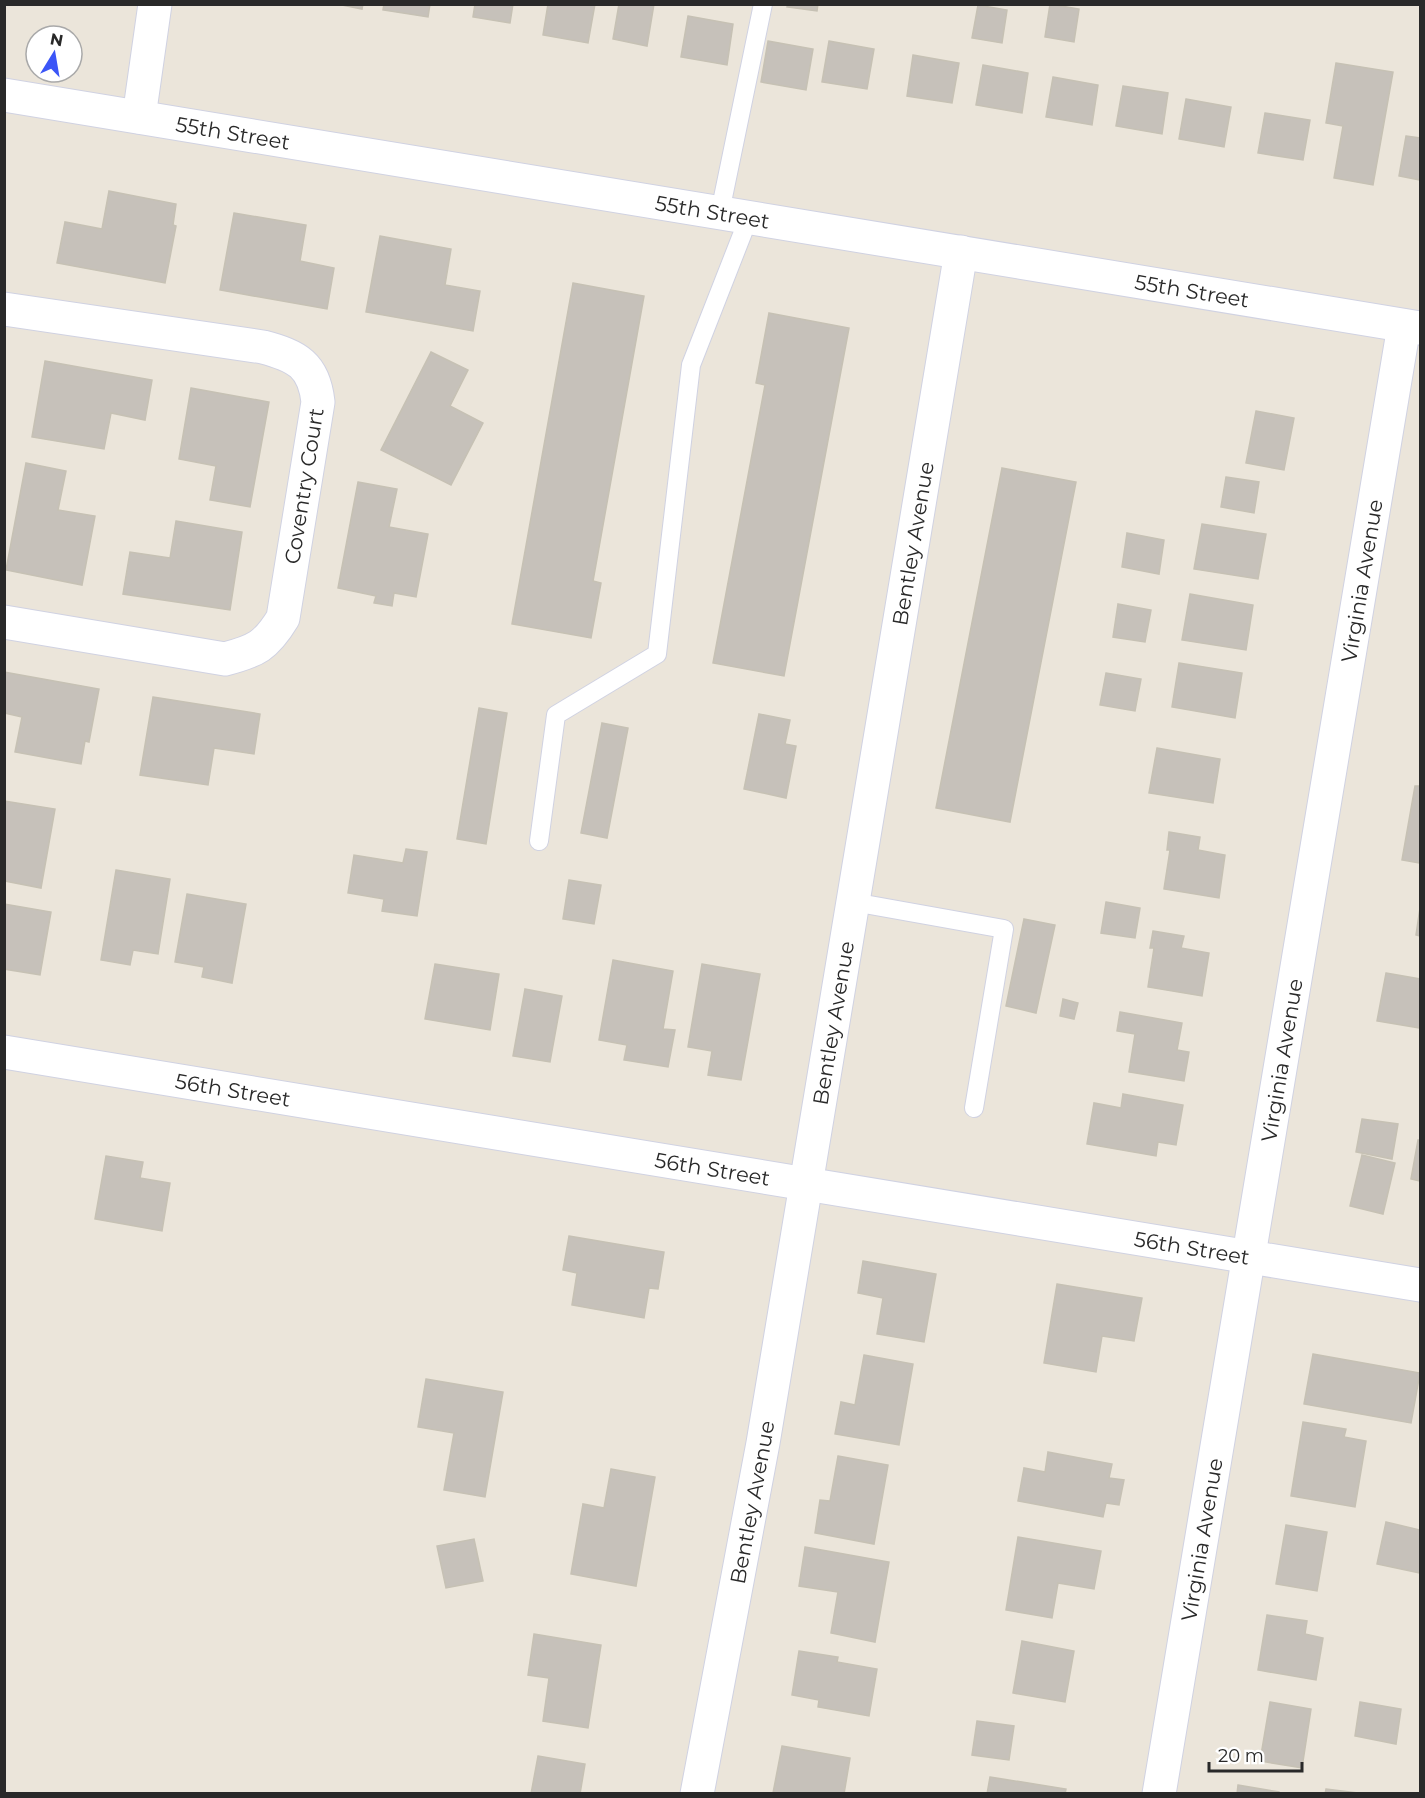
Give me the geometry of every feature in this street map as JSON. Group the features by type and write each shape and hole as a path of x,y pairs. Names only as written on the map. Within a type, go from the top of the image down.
{"street":[{"path":"139,117 155,4"},
{"name":"55th Street","path":"5,100 139,117 1412,327"},
{"name":"Bentley Avenue","path":"698,1794 755,1491 961,252"},
{"name":"Coventry Court","path":"4,309 263,347 288,354 306,366 316,384 318,402 283,618 272,637 255,651 225,659 4,622"},
{"name":"Virginia Avenue","path":"1159,1794 1248,1256 1412,327"},
{"name":"56th Street","path":"4,1052 1420,1285"}],"lane":[{"path":"539,840 556,715 657,654 691,365 734,215 763,4"},
{"path":"853,903 1004,929 974,1108"}],"building":[{"path":"337,4 363,4 362,9"},
{"path":"384,4 430,4 428,17 383,10"},
{"path":"475,4 513,4 510,23 473,17"},
{"path":"548,4 595,4 588,43 543,35"},
{"path":"619,4 654,4 647,46 613,39"},
{"path":"788,4 818,4 817,11 787,7"},
{"path":"1050,4 1079,9 1074,42 1045,37"},
{"path":"978,5 1007,10 1002,43 972,38"},
{"path":"688,16 733,24 727,65 681,57"},
{"path":"768,41 813,49 806,90 761,82"},
{"path":"829,41 874,49 867,89 822,82"},
{"path":"913,55 959,63 952,103 907,96"},
{"path":"1336,63 1393,72 1373,185 1334,178 1343,126 1326,123"},
{"path":"983,65 1028,73 1022,113 976,105"},
{"path":"1053,77 1098,85 1092,125 1046,117"},
{"path":"1123,86 1168,93 1162,134 1116,126"},
{"path":"1186,99 1231,107 1224,147 1179,139"},
{"path":"1265,113 1310,120 1303,160 1258,153"},
{"path":"1406,136 1420,138 1420,180 1399,176"},
{"path":"109,191 176,204 173,225 176,226 165,283 57,263 65,222 102,229"},
{"path":"234,213 306,225 300,261 334,268 327,309 220,290"},
{"path":"380,236 451,249 445,285 480,291 473,331 366,312"},
{"path":"573,283 644,296 593,581 601,583 591,638 512,624"},
{"path":"769,313 849,328 784,676 713,663 765,385 756,383"},
{"path":"431,352 468,370 450,406 483,423 451,485 381,450"},
{"path":"45,361 152,380 145,420 111,413 104,449 32,437"},
{"path":"191,388 269,402 250,507 210,500 216,466 179,459"},
{"path":"1256,411 1294,418 1284,470 1246,463"},
{"path":"26,463 66,471 58,510 95,516 82,585 6,570"},
{"path":"1002,468 1076,482 1010,822 936,808"},
{"path":"1226,477 1259,482 1254,513 1221,507"},
{"path":"358,482 397,489 389,527 428,534 416,597 394,593 392,606 374,603 376,596 338,588"},
{"path":"176,521 242,532 230,610 123,594 130,552 170,558"},
{"path":"1202,524 1266,534 1258,579 1194,569"},
{"path":"1127,533 1164,540 1159,574 1122,567"},
{"path":"1190,594 1253,605 1246,650 1182,640"},
{"path":"1118,604 1151,610 1145,642 1113,637"},
{"path":"1179,663 1242,673 1235,718 1172,707"},
{"path":"4,672 99,689 89,742 85,741 81,764 15,752 22,717 4,713"},
{"path":"1106,673 1141,679 1135,711 1100,705"},
{"path":"153,697 260,714 254,754 214,748 208,785 140,775"},
{"path":"479,708 507,713 486,844 457,839"},
{"path":"759,714 790,720 785,744 796,746 786,798 744,789"},
{"path":"602,723 628,728 607,838 581,833"},
{"path":"1157,748 1220,759 1213,803 1149,793"},
{"path":"1415,786 1420,786 1420,863 1402,860"},
{"path":"4,801 55,809 41,888 4,881"},
{"path":"1169,832 1200,837 1198,850 1225,855 1219,898 1164,889 1170,850 1167,850"},
{"path":"406,849 427,852 417,916 382,911 384,899 348,893 354,855 403,863"},
{"path":"116,870 170,879 158,954 133,950 130,965 101,960"},
{"path":"569,880 601,885 594,924 563,919"},
{"path":"187,894 246,904 232,983 202,977 204,967 175,962"},
{"path":"1106,902 1140,908 1135,938 1101,933"},
{"path":"4,904 51,912 40,975 4,969"},
{"path":"1420,908 1420,936 1416,935"},
{"path":"1024,919 1055,925 1036,1013 1006,1006"},
{"path":"1153,931 1184,936 1181,948 1209,953 1202,996 1148,987 1154,948 1150,948"},
{"path":"613,960 673,971 663,1029 675,1030 668,1067 624,1060 627,1045 599,1040"},
{"path":"435,964 499,974 490,1030 425,1019"},
{"path":"702,964 760,974 741,1080 708,1075 712,1051 688,1047"},
{"path":"1386,973 1420,979 1420,1028 1377,1021"},
{"path":"525,989 562,996 550,1062 513,1056"},
{"path":"1063,999 1078,1003 1074,1019 1060,1016"},
{"path":"1120,1012 1182,1023 1177,1050 1189,1052 1184,1081 1129,1072 1135,1034 1117,1031"},
{"path":"1123,1094 1183,1105 1176,1145 1158,1142 1156,1156 1087,1144 1094,1103 1121,1108"},
{"path":"1362,1119 1398,1124 1392,1159 1356,1152"},
{"path":"1418,1140 1420,1140 1420,1181 1411,1179"},
{"path":"1362,1155 1395,1163 1383,1214 1350,1206"},
{"path":"106,1156 143,1162 140,1178 170,1183 162,1231 95,1219"},
{"path":"569,1236 664,1252 658,1289 649,1288 644,1318 572,1305 577,1273 563,1270"},
{"path":"863,1261 936,1274 924,1342 877,1334 883,1298 858,1293"},
{"path":"1057,1284 1142,1298 1134,1341 1102,1336 1096,1372 1044,1363"},
{"path":"1313,1354 1420,1373 1411,1423 1304,1404"},
{"path":"864,1355 913,1364 899,1445 835,1434 841,1402 855,1405"},
{"path":"426,1379 503,1392 485,1497 444,1490 454,1433 418,1427"},
{"path":"1303,1422 1346,1429 1344,1437 1366,1441 1355,1507 1291,1496"},
{"path":"1048,1452 1112,1464 1109,1478 1124,1480 1119,1505 1106,1503 1103,1517 1018,1501 1024,1468 1045,1472"},
{"path":"838,1456 888,1465 874,1544 815,1533 820,1500 830,1501"},
{"path":"611,1469 655,1477 636,1586 571,1574 583,1504 604,1508"},
{"path":"1386,1522 1420,1530 1420,1573 1377,1564"},
{"path":"1286,1525 1327,1532 1317,1591 1276,1584"},
{"path":"1018,1537 1101,1551 1094,1589 1058,1583 1052,1618 1006,1610"},
{"path":"474,1539 483,1581 446,1588 437,1546"},
{"path":"805,1547 889,1562 875,1642 831,1633 838,1592 799,1586"},
{"path":"1267,1615 1307,1621 1305,1634 1323,1638 1316,1680 1258,1670"},
{"path":"534,1634 601,1645 588,1728 543,1721 549,1678 528,1675"},
{"path":"1022,1641 1074,1651 1065,1702 1013,1693"},
{"path":"799,1651 838,1657 837,1662 877,1669 869,1716 818,1707 819,1700 792,1695"},
{"path":"1270,1702 1311,1709 1302,1768 1260,1761"},
{"path":"1360,1702 1401,1709 1396,1744 1355,1736"},
{"path":"977,1721 1014,1726 1009,1760 972,1755"},
{"path":"782,1746 850,1758 844,1794 773,1793"},
{"path":"538,1756 585,1764 580,1794 531,1794"},
{"path":"990,1777 1066,1789 1065,1794 987,1794"},
{"path":"1238,1785 1279,1792 1279,1794 1237,1794"},
{"path":"1326,1789 1366,1794 1325,1794"}]}
